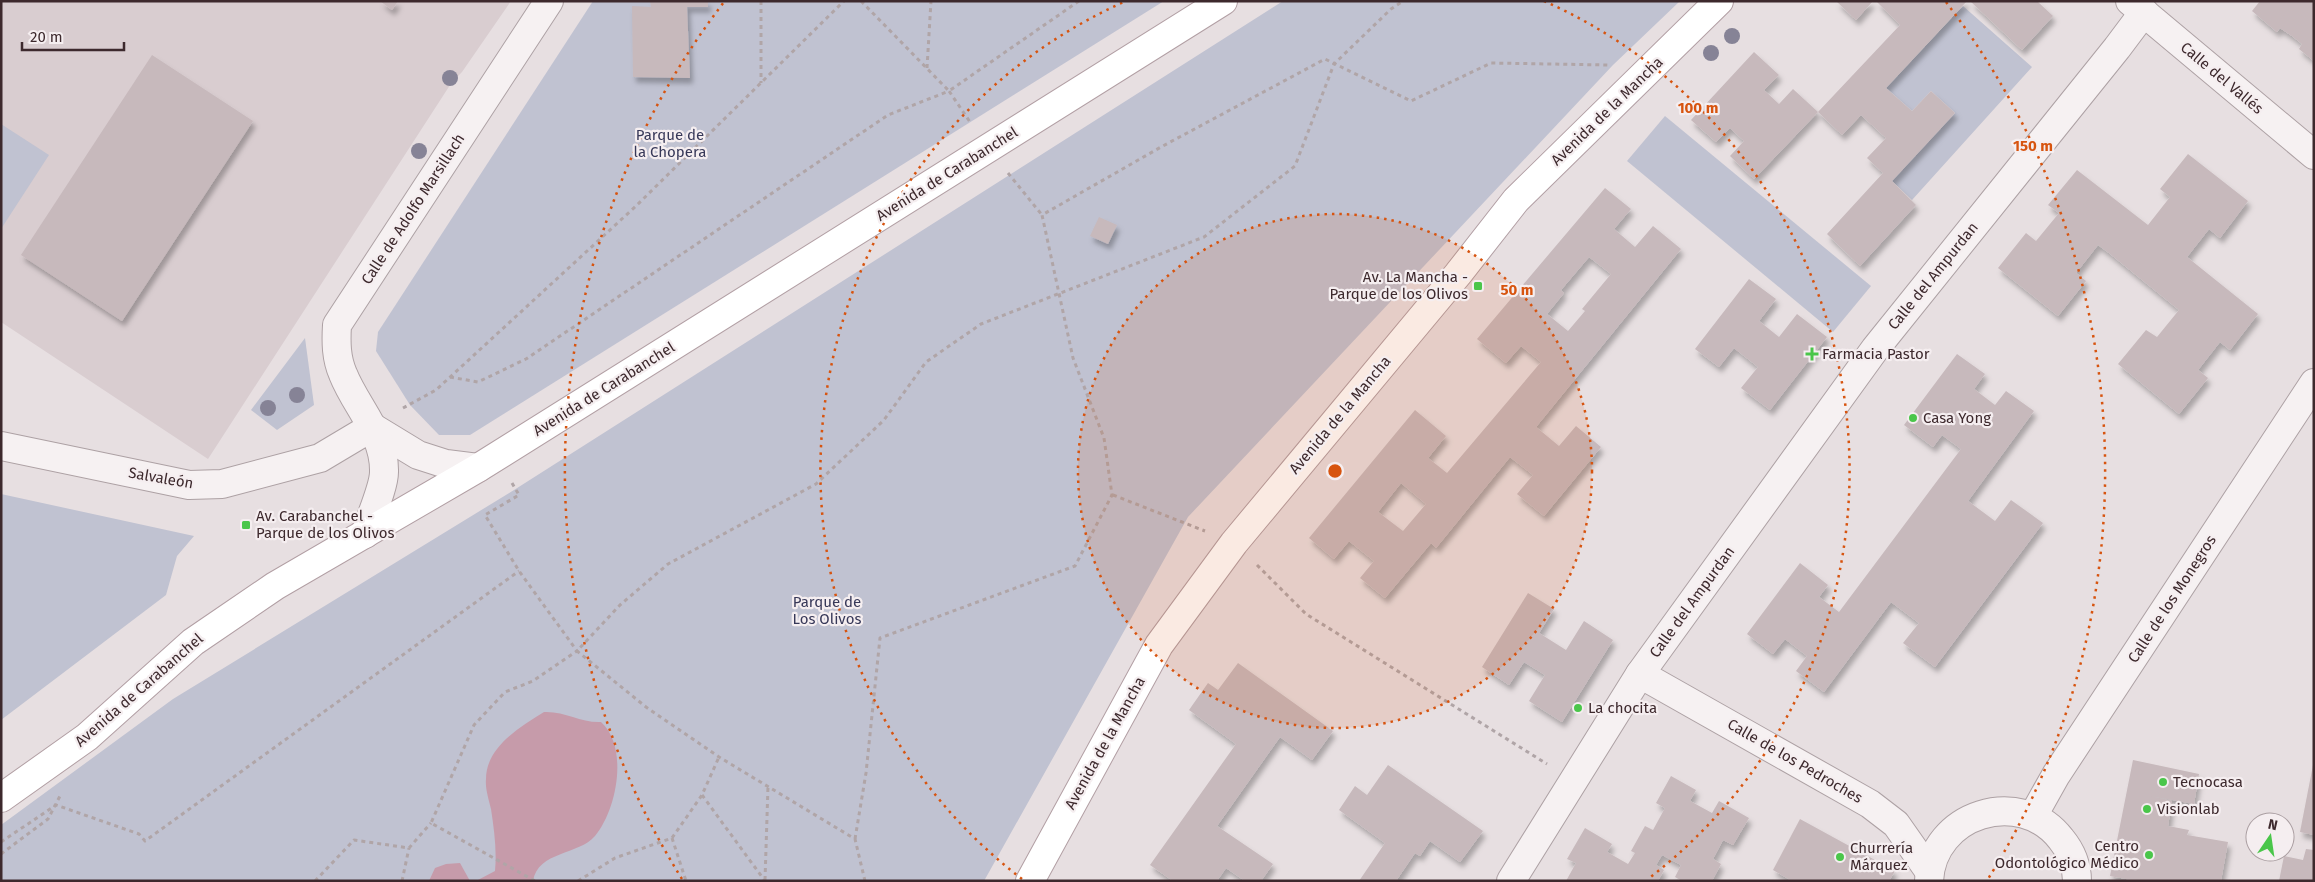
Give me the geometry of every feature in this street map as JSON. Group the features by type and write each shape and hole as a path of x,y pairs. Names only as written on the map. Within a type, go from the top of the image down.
{"main road":[{"name":"Avenida de Carabanchel","path":"1,798 88,737 193,642 276,586 487,462 1223,1"},
{"name":"Avenida de la Mancha","path":"1030,881 1159,645 1234,543 1458,274 1516,200 1719,1"},
{"path":"1,783 88,737"}],"street":[{"name":"Calle de Adolfo Marsillach","path":"364,534 384,474 383,453 372,427 343,374 336,349 337,325 549,1"},
{"name":"Calle del Vallés","path":"2137,7 2314,155"},
{"name":"Calle del Ampurdan","path":"1511,881 1634,684 1874,349 2117,48 2137,7"},
{"name":"Calle de los Monegros","path":"2033,816 2056,775 2314,383"},
{"name":"Salvaleón","path":"1,446 189,485 222,484 320,458 372,427"},
{"path":"372,427 418,455 446,464 487,462"},
{"name":"Calle del Ampurdan","path":"1527,881 1587,774 1634,684"},
{"name":"Calle de los Pedroches","path":"1634,684 1870,804 1896,824 1929,876"},
{"path":"1929,876 1935,853 1945,837 1959,824 1976,815 1995,810 2014,811 2033,816 2054,829 2069,849 2078,881"}],"path":[{"path":"761,1 761,83"},
{"path":"402,408 436,390 636,206 844,1"},
{"path":"861,1 949,91"},
{"path":"927,68 931,1"},
{"path":"450,377 478,382 526,359 888,114 949,91 1079,1"},
{"path":"402,881 410,848 431,823 474,725 505,692 533,681 577,651 620,605 668,564 816,484 884,420 926,362 980,324 1204,237 1295,166 1334,64 1391,9 1404,1"},
{"path":"865,881 855,839 866,773 880,638 1075,566 1112,495 1104,438 1073,358 1042,215 1161,147 1325,59 1410,101 1491,63 1613,65"},
{"path":"487,462 519,495 485,515 518,571 577,651 646,707 719,757 855,839"},
{"path":"1112,495 1234,543 1306,614 1547,764 1552,757"},
{"path":"1,842 56,805 139,834 145,842 518,571"},
{"path":"578,881 615,858 672,838 702,795 719,757"},
{"path":"765,881 768,786"},
{"path":"702,795 765,881"},
{"path":"431,823 496,861 534,880"},
{"path":"672,838 686,881"},
{"path":"315,881 354,840 410,848"}],"shaded area":[{"path":"1,1 511,1 462,72 452,82 208,459 1,322"},
{"path":"544,712 559,713 587,721 601,722 610,733 615,747 617,779 609,811 603,825 595,836 579,847 560,854 543,864 536,871 533,881 476,881 495,871 494,832 486,783 492,757 515,731"},
{"path":"460,863 470,881 429,881 435,868 446,864"}],"green space":[{"name":"Parque de la Chopera","path":"593,1 1164,1 470,435 439,435 410,405 376,351 378,332"},
{"name":"Parque de Los Olivos","path":"1283,1 1680,1 1613,65 1188,517 984,881 1,881 1,825 173,699 514,490"},
{"path":"1963,6 2032,67 1912,200 1892,181 1955,113 1931,91 1912,111 1886,88"},
{"path":"1665,116 1871,286 1833,332 1627,161"},
{"path":"1,124 49,155 1,229"},
{"path":"305,338 314,405 277,430 251,410"},
{"path":"1,494 194,536 177,556 166,595 1,720"}],"building":[{"path":"380,1 398,1 392,10"},
{"path":"650,1 708,1 708,7 687,7 690,78 633,77 632,6 651,7"},
{"path":"1836,1 1873,1 1856,20"},
{"path":"1876,1 1967,1 1886,88 1912,111 1931,91 1955,113 1892,181 1916,205 1860,266 1827,234 1883,173 1867,158 1886,138 1861,115 1842,135 1818,112 1900,25"},
{"path":"1970,1 2037,1 2053,16 2022,50"},
{"path":"2260,1 2314,1 2314,61 2299,49 2302,44 2280,28 2277,32 2252,11"},
{"path":"1754,52 1779,75 1764,90 1779,104 1793,89 1818,112 1754,179 1730,156 1744,141 1730,128 1716,142 1691,120"},
{"path":"152,55 253,121 122,321 21,255"},
{"path":"2188,154 2248,201 2220,238 2209,229 2187,257 2258,314 2230,350 2220,342 2198,370 2208,378 2179,414 2118,364 2146,330 2157,337 2179,310 2109,253 2098,245 2076,273 2086,281 2058,316 1998,268 2026,233 2036,241 2059,213 2048,205 2077,170 2148,225 2170,197 2160,189"},
{"path":"1605,188 1631,209 1614,229 1635,247 1653,226 1681,249 1536,427 1559,446 1576,426 1601,447 1544,516 1517,494 1533,475 1510,457 1436,548 1431,543 1385,598 1360,578 1374,561 1349,541 1334,559 1309,538 1415,410 1446,436 1428,458 1447,473 1541,362 1521,346 1506,363 1477,339","holes":["1589,257 1611,274 1582,309 1585,311 1568,331 1547,314 1564,293 1561,290","1401,483 1426,504 1403,531 1378,512"]},
{"path":"1099,217 1117,225 1108,244 1090,236"},
{"path":"1749,279 1776,299 1759,321 1779,337 1797,314 1827,337 1770,410 1741,388 1758,367 1734,348 1719,367 1695,349"},
{"path":"1957,354 1985,374 1974,389 1995,405 2006,391 2034,411 1968,501 1995,521 2011,500 2043,523 1935,667 1903,643 1919,623 1891,602 1824,692 1796,671 1807,656 1785,639 1773,654 1747,634 1800,563 1828,585 1819,597 1839,612 1848,600 1961,449 1942,435 1933,447 1904,425"},
{"path":"1528,593 1554,609 1539,633 1566,650 1584,621 1613,640 1562,722 1529,701 1545,675 1524,662 1509,685 1482,667"},
{"path":"1238,663 1333,731 1312,760 1280,737 1217,826 1273,864 1261,881 1245,881 1226,868 1217,881 1173,881 1150,865 1236,744 1189,710 1208,683 1218,690"},
{"path":"2133,760 2199,774 2194,804 2151,796 2172,801 2168,826 2189,830 2187,835 2228,842 2221,881 2137,881 2110,876"},
{"path":"1388,765 1483,831 1460,862 1430,841 1420,856 1415,853 1396,881 1359,881 1385,843 1339,810 1355,786 1367,795"},
{"path":"2314,766 2314,835 2300,832"},
{"path":"1671,776 1696,790 1690,801 1712,813 1719,801 1749,818 1733,845 1723,840 1713,859 1721,864 1712,881 1682,881 1675,877 1681,865 1662,855 1656,865 1664,870 1658,881 1566,881 1576,863 1567,859 1585,828 1612,844 1607,852 1628,864 1635,853 1631,851 1645,826 1653,830 1665,808 1656,803"},
{"path":"1800,819 1895,871 1889,881 1792,881 1773,870"},
{"path":"2306,849 2314,850 2314,881 2279,881 2283,862 2295,862 2295,858 2303,860"}],"place":[{"name":"Av. La Mancha - Parque de los Olivos","path":"1478,286"},
{"name":"Farmacia Pastor","path":"1812,354"},
{"name":"Casa Yong","path":"1913,418"},
{"name":"Av. Carabanchel - Parque de los Olivos","path":"246,525"},
{"name":"La chocita","path":"1578,708"},
{"name":"Tecnocasa","path":"2163,782"},
{"name":"Visionlab","path":"2147,809"},
{"name":"Centro Odontológico Médico","path":"2149,855"},
{"name":"Churrería Márquez","path":"1840,857"}]}
